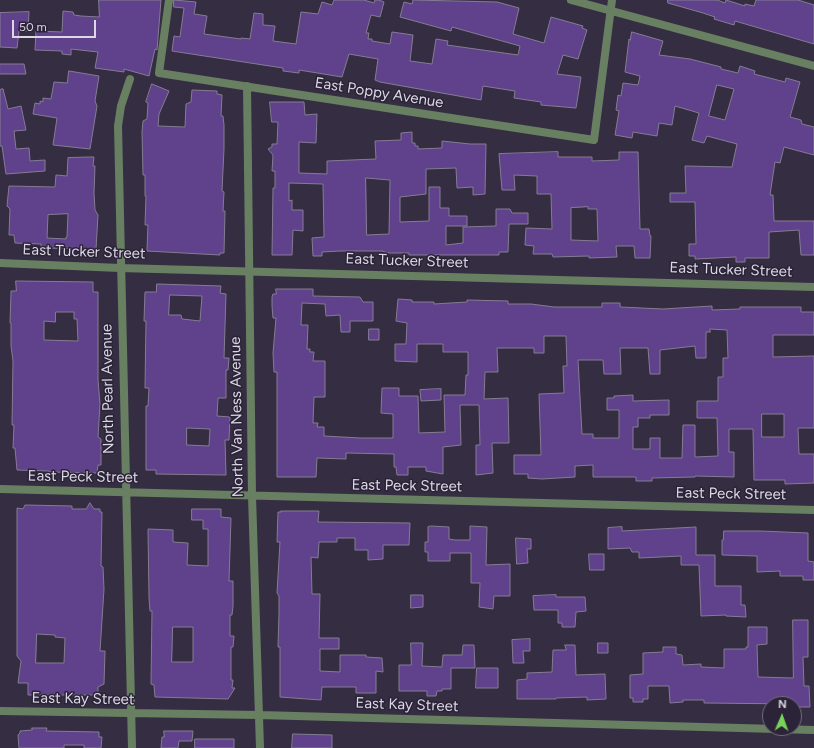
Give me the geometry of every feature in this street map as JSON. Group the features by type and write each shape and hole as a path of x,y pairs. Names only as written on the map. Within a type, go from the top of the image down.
{"street":[{"name":"East Poppy Avenue","path":"168,0 159,73 594,140 611,11"},
{"path":"571,0 814,66"},
{"path":"611,11 612,0"},
{"name":"North Pearl Avenue","path":"130,79 121,106 118,126 125,492 132,748"},
{"name":"North Van Ness Avenue","path":"246,86 250,271 252,496 260,748"},
{"name":"East Tucker Street","path":"0,263 120,268 814,287"},
{"name":"East Peck Street","path":"0,489 814,510"},
{"name":"East Kay Street","path":"0,711 259,715 814,730"}],"building":[{"path":"99,0 161,0 157,50 155,49 149,76 124,69 124,72 95,68 98,52 71,49 71,55 62,54 62,51 35,50 36,31 62,32 63,11 73,12 74,15 99,17"},
{"path":"174,0 196,2 194,14 207,16 204,34 250,39 254,13 263,14 263,25 275,26 273,41 296,44 301,12 318,14 322,2 332,5 334,0 364,0 374,3 375,0 379,0 384,2 380,17 371,15 366,33 369,33 368,39 390,44 392,32 413,35 410,61 432,64 436,39 448,41 447,45 518,55 520,46 452,27 451,31 400,17 404,2 412,4 413,0 497,2 519,8 513,34 544,43 551,17 583,26 582,28 587,30 578,59 563,55 557,74 581,77 576,108 541,105 541,102 514,98 515,91 483,86 481,100 380,82 375,80 378,59 349,54 342,77 299,70 299,73 283,71 283,68 172,51 174,36 180,37 184,8 174,7"},
{"path":"668,0 717,0 725,3 726,0 745,6 745,4 754,6 756,0 798,0 814,5 814,44 735,21 734,25 714,19 715,17 668,3"},
{"path":"29,12 28,31 19,31 17,48 0,47 0,13"},
{"path":"632,32 663,41 659,55 690,59 738,73 740,66 755,71 754,74 785,82 786,78 800,82 790,117 801,120 802,124 814,127 814,155 784,147 780,163 775,162 770,195 773,195 774,221 814,221 814,255 801,255 799,230 769,232 769,258 745,258 745,262 736,262 736,257 695,259 695,256 689,256 689,244 696,244 695,202 670,202 670,193 686,193 685,166 732,167 737,144 707,136 704,143 692,140 699,113 675,106 672,125 659,123 657,136 633,132 632,138 615,135 619,111 616,110 618,95 621,96 623,83 638,85 640,76 625,72 629,39 630,40","holes":["717,85 734,89 725,120 709,116"]},
{"path":"0,64 24,64 26,74 0,74"},
{"path":"69,71 99,76 95,101 97,106 90,149 53,145 57,118 33,114 35,103 40,104 40,101 43,102 43,98 51,99 54,82 67,83"},
{"path":"152,84 169,91 159,114 158,126 185,127 186,104 191,102 192,90 217,91 217,94 222,95 221,116 223,116 224,125 224,149 222,191 224,192 223,211 225,211 224,253 220,253 220,255 147,251 148,225 145,225 146,196 145,175 143,175 142,132 143,121 147,119 148,103 146,102"},
{"path":"3,89 8,109 21,106 26,130 14,131 16,149 29,148 30,161 45,160 45,171 6,174 2,146 0,146 0,90"},
{"path":"270,102 304,102 305,115 317,114 316,143 299,142 299,173 327,174 327,161 376,159 375,141 401,140 401,133 412,132 412,143 415,143 415,146 418,146 418,149 442,148 442,141 486,144 485,194 473,195 473,187 457,188 456,168 426,169 426,194 400,197 400,222 429,221 429,187 440,187 440,208 449,208 449,216 467,216 467,226 446,226 446,245 463,243 463,227 496,226 496,209 510,209 512,213 528,213 528,224 509,224 508,252 499,252 499,255 409,255 409,253 387,253 382,251 340,251 322,252 322,256 313,256 312,238 324,237 323,184 289,183 289,201 292,200 292,210 303,210 303,231 293,230 292,255 272,255 273,188 275,188 275,171 272,171 273,155 268,149 272,147 272,144 277,144 278,122 272,122","holes":["366,178 390,180 389,234 367,235"]},
{"path":"558,152 558,157 592,157 592,161 619,160 619,152 638,152 640,229 649,229 651,236 650,258 635,258 634,246 616,246 617,257 553,257 552,254 533,254 534,246 525,245 526,228 552,229 551,194 537,194 537,176 514,175 515,190 502,190 499,154","holes":["588,207 588,209 597,209 598,241 571,240 571,208"]},
{"path":"94,157 95,210 98,215 96,249 41,248 41,244 15,243 14,235 9,235 10,209 7,206 9,186 55,187 56,175 67,176 68,158","holes":["68,214 66,239 47,238 48,215"]},
{"path":"16,281 93,282 93,292 98,292 98,380 100,404 98,437 101,439 101,465 98,465 97,473 17,470 15,448 13,448 13,361 10,323 11,291 16,291","holes":["56,312 74,312 74,319 77,319 78,341 44,340 44,321 55,322"]},
{"path":"157,284 221,286 220,293 226,294 224,358 229,358 228,370 226,370 226,398 218,398 217,416 230,417 229,440 225,440 226,475 156,474 156,470 146,470 146,406 148,406 149,388 145,388 145,292 156,292","holes":["170,295 202,296 200,321 182,319 181,315 169,315","187,428 210,429 209,446 187,445"]},
{"path":"276,289 313,289 313,296 360,297 363,302 373,302 373,321 350,321 350,332 341,332 340,315 326,316 325,304 302,303 301,325 308,325 307,349 310,349 310,352 314,352 313,361 325,361 325,397 314,397 313,423 318,423 317,427 324,427 324,436 360,438 393,438 393,414 381,413 382,388 399,388 399,396 418,396 419,433 445,432 444,395 465,395 466,375 468,375 468,352 443,352 443,344 417,344 417,362 395,361 395,344 406,344 407,323 396,321 398,299 412,300 412,302 434,302 434,304 467,302 467,300 508,301 508,304 531,304 554,307 602,307 602,303 620,303 620,307 663,309 712,306 712,310 740,309 740,307 801,307 801,312 814,312 814,335 773,335 773,357 814,356 814,428 798,428 799,454 814,454 814,483 785,484 785,480 754,480 753,429 729,429 729,452 734,452 734,477 695,476 652,478 652,481 636,481 636,477 593,477 593,465 575,466 575,477 542,479 528,478 528,474 514,474 514,455 541,455 539,394 564,393 563,366 567,366 566,336 544,336 544,353 534,353 534,348 497,348 498,372 485,372 484,399 508,398 509,443 492,443 493,473 476,475 476,445 480,445 479,405 460,405 461,445 443,447 443,474 426,471 426,467 408,467 408,475 397,475 396,467 394,467 394,454 346,453 346,459 317,458 316,477 277,477 277,372 274,372 273,353 276,318 273,318 272,306 273,294 276,294","holes":["710,329 727,330 728,358 723,358 723,377 718,377 718,401 697,401 697,418 717,418 718,456 695,457 695,425 683,425 682,458 660,458 660,438 650,438 650,449 633,449 633,427 638,427 638,418 650,418 650,415 669,415 669,400 633,401 633,395 607,398 607,410 619,410 619,438 593,438 593,434 582,434 578,360 603,360 604,374 621,374 620,348 648,348 650,374 660,374 660,350 695,346 696,358 706,358 706,332 710,332","762,414 784,414 784,437 762,437"]},
{"path":"369,329 379,329 379,340 369,340"},
{"path":"441,389 441,400 421,401 420,390"},
{"path":"90,503 94,509 100,509 100,512 102,512 101,566 103,567 104,589 100,651 105,651 104,684 98,687 98,695 28,695 28,683 18,683 21,661 17,656 17,508 23,509 25,505 72,506 72,509 86,509","holes":["37,634 55,635 55,637 65,638 64,663 36,663"]},
{"path":"192,509 221,509 221,517 231,518 229,581 233,581 233,606 232,615 230,615 230,636 234,636 233,647 231,647 231,680 233,680 232,688 235,688 228,699 155,697 154,685 151,684 152,611 150,611 149,598 148,529 173,530 173,542 188,543 187,565 208,566 208,529 203,529 203,520 192,520","holes":["173,627 193,627 193,662 172,662"]},
{"path":"319,511 318,522 410,523 409,545 383,545 383,559 368,560 368,550 355,550 355,538 337,538 337,542 319,542 318,558 311,557 312,594 320,594 319,638 339,638 339,649 320,649 320,671 340,672 340,655 366,655 366,657 382,658 383,672 376,671 376,693 356,693 356,687 322,687 321,700 280,697 280,647 278,647 279,596 277,593 280,542 277,542 278,512"},
{"path":"470,526 487,527 486,565 510,564 510,596 494,596 493,609 479,607 480,583 471,583 471,553 450,553 450,561 428,561 428,552 425,552 425,542 428,542 428,527 449,527 449,539 455,540 470,540"},
{"path":"622,527 622,531 696,527 696,555 715,555 715,586 741,586 741,605 745,605 746,617 726,615 701,616 699,565 681,565 681,556 639,558 639,552 632,552 630,548 608,549 608,528"},
{"path":"724,531 808,533 808,561 814,562 814,580 803,580 803,576 780,576 780,571 757,572 757,556 722,555 722,540"},
{"path":"516,538 531,539 531,549 527,549 528,563 517,564"},
{"path":"589,554 604,554 604,570 590,570"},
{"path":"411,595 423,595 423,607 411,608"},
{"path":"556,595 556,597 585,597 586,611 576,612 575,627 562,627 562,623 558,623 558,610 534,610 533,596"},
{"path":"793,620 808,620 808,657 803,657 804,686 809,686 810,707 802,707 802,696 762,696 762,704 704,703 704,700 683,700 683,702 670,703 669,686 648,686 648,699 643,699 643,702 633,702 633,698 630,698 630,675 643,674 643,653 663,652 663,647 676,647 676,654 682,655 683,665 701,664 701,667 724,668 724,649 746,649 746,647 748,647 748,627 767,627 767,644 757,645 758,677 793,678"},
{"path":"530,639 530,651 523,651 524,663 513,663 512,640"},
{"path":"411,643 423,643 422,666 442,667 443,655 462,655 463,645 474,645 475,668 451,668 451,689 442,689 442,691 437,691 436,696 427,696 427,691 399,691 399,665 411,665"},
{"path":"598,643 608,643 608,653 598,653"},
{"path":"565,645 575,645 576,675 605,674 606,699 587,700 587,697 517,699 517,680 527,679 527,673 552,672 553,650 566,650"},
{"path":"477,668 498,668 498,688 476,688"},
{"path":"32,728 47,728 46,731 99,732 99,737 102,737 101,748 84,748 84,745 64,745 64,748 19,748 18,735 20,731 32,730"},
{"path":"164,731 193,731 192,741 179,741 178,748 161,748"},
{"path":"293,734 332,735 332,748 292,748"},
{"path":"195,739 234,739 234,748 195,748"}]}
